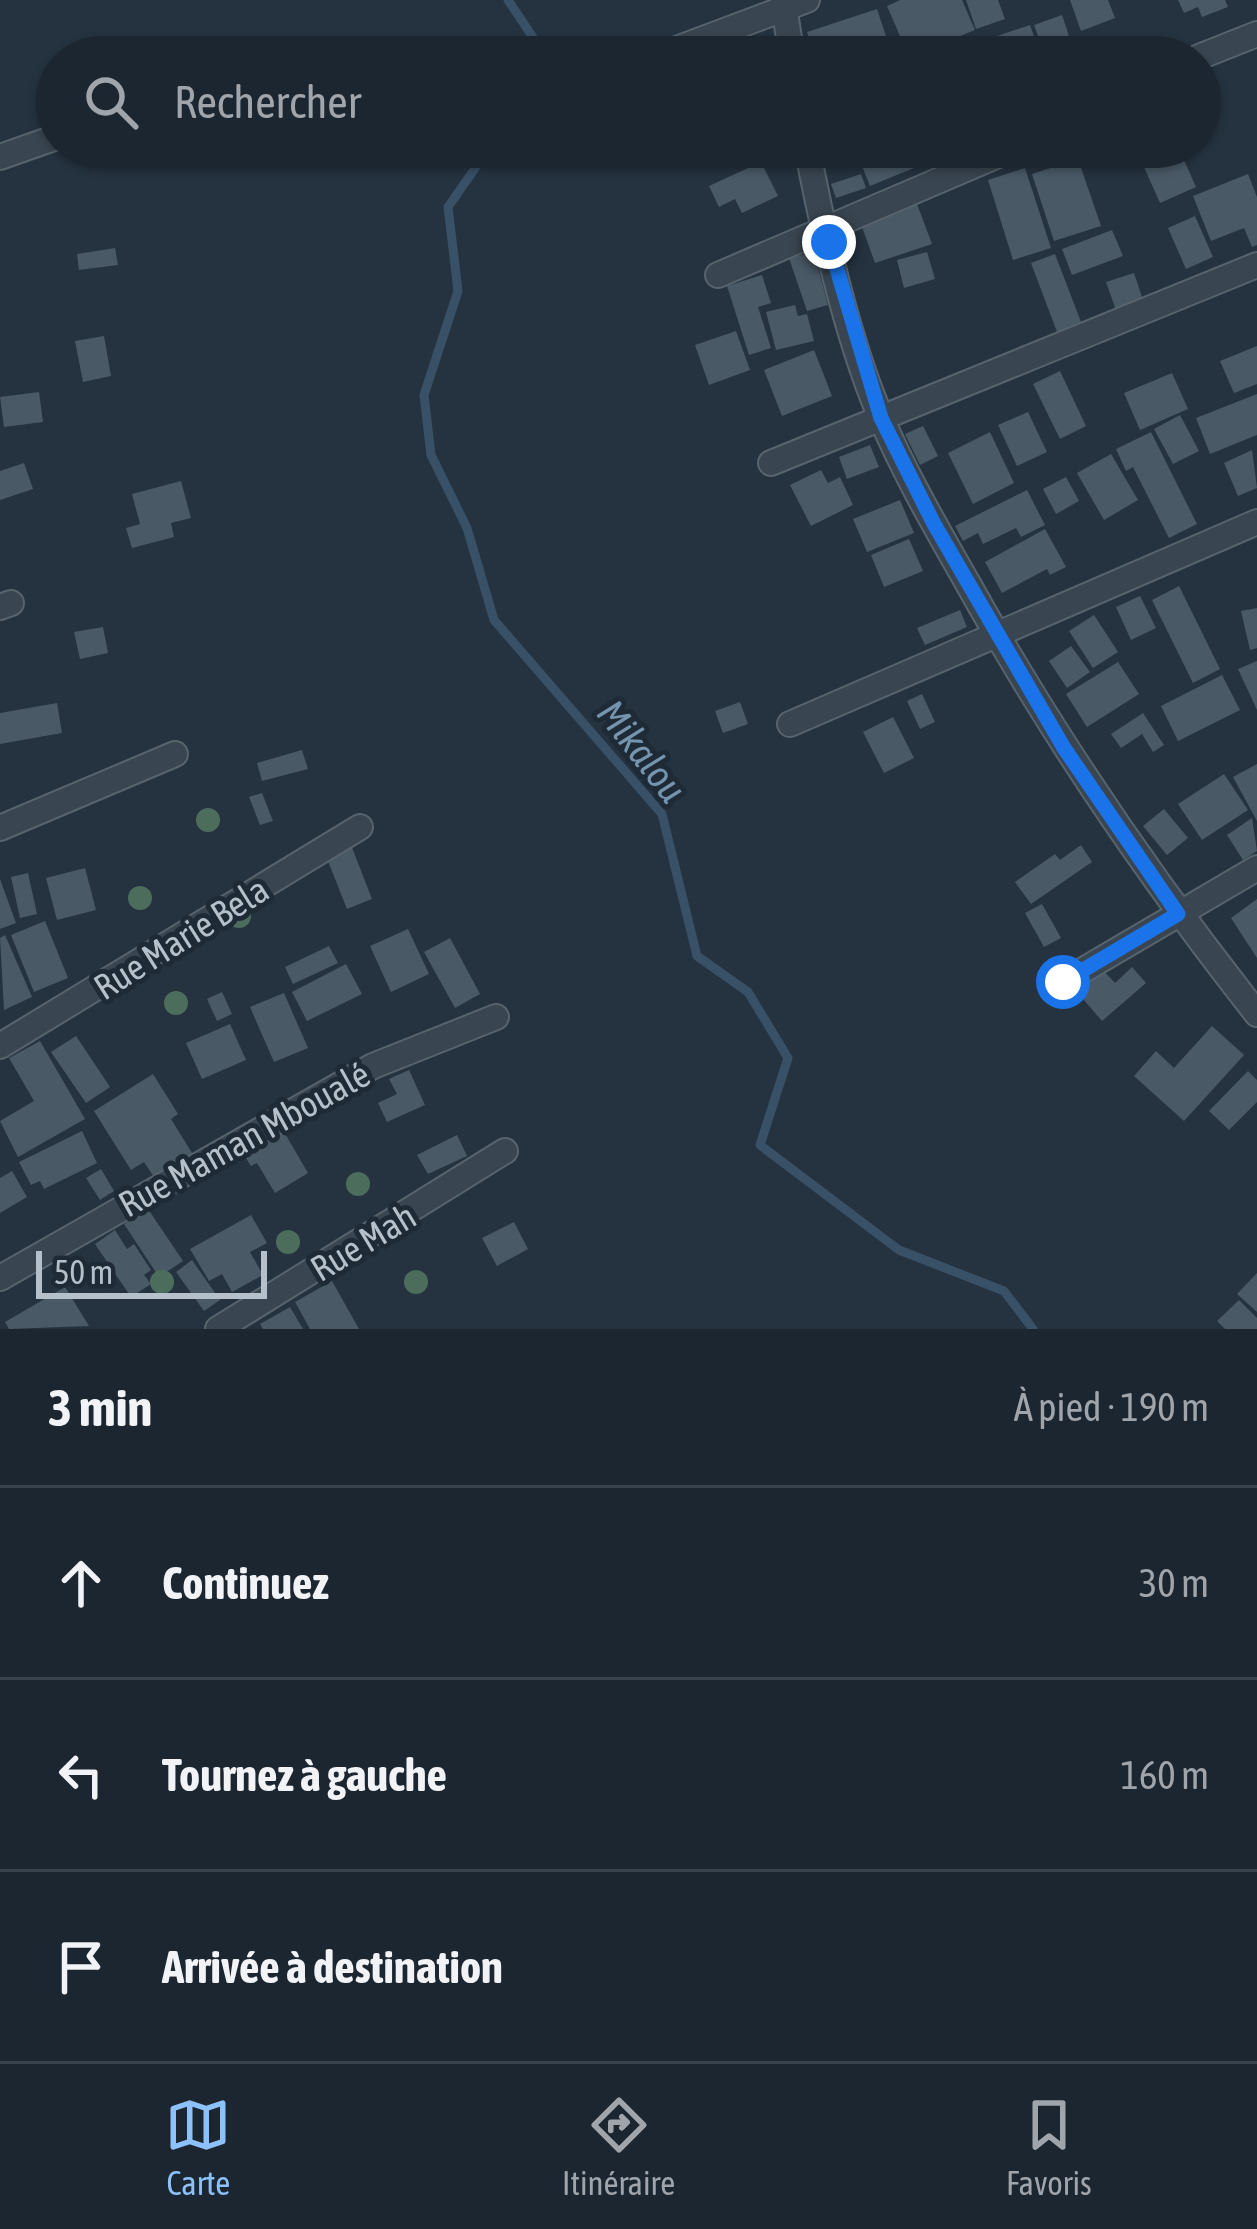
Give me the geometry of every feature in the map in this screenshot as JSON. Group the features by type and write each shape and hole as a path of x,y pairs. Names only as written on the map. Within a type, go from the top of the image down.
{"street":[{"path":"706,36 792,3 792,36"},
{"path":"1221,48 1257,34"},
{"path":"0,157 36,145"},
{"path":"812,168 881,418 995,632 1064,748 1178,914 1257,1014"},
{"path":"718,275 971,168"},
{"path":"771,463 1257,266"},
{"path":"790,724 1257,522"},
{"path":"0,828 175,754"},
{"name":"Rue Marie Bela","path":"0,1046 360,827"},
{"path":"1063,982 1257,868"},
{"name":"Rue Maman Mboualé","path":"0,1278 373,1066 496,1017"},
{"name":"Rue Mah","path":"218,1329 505,1151"}],"building":[{"path":"900,0 962,0 975,30 960,36 900,36 887,6"},
{"path":"966,0 998,0 1005,19 976,29"},
{"path":"1070,0 1108,0 1115,18 1081,31"},
{"path":"1178,0 1225,0 1228,7 1202,17 1198,7 1184,13"},
{"path":"877,9 886,36 808,36 807,32"},
{"path":"1062,15 1069,36 1038,36 1034,25"},
{"path":"1030,25 1034,36 997,36"},
{"path":"748,168 764,168 778,196 742,213 735,199 719,207 709,186"},
{"path":"863,168 914,168 870,186"},
{"path":"1025,168 1051,248 1013,260 988,180"},
{"path":"1050,168 1081,168 1101,226 1054,241 1032,174"},
{"path":"1144,168 1187,168 1196,187 1160,203"},
{"path":"861,174 866,188 836,198 831,184"},
{"path":"1248,174 1257,197 1257,245 1252,247 1244,228 1211,241 1193,196"},
{"path":"917,204 932,244 875,263 861,224"},
{"path":"1195,216 1213,257 1186,269 1168,228"},
{"path":"1112,230 1123,256 1072,275 1062,249"},
{"path":"115,248 118,265 79,270 77,254"},
{"path":"814,252 828,305 807,311 789,258"},
{"path":"927,252 935,279 904,288 897,260"},
{"path":"1055,254 1081,322 1057,332 1031,263"},
{"path":"1134,273 1144,303 1117,313 1106,282"},
{"path":"762,275 771,303 758,307 771,348 749,355 727,286"},
{"path":"795,305 798,316 807,314 814,341 776,350 766,312"},
{"path":"736,331 750,370 709,385 695,345"},
{"path":"104,336 111,376 83,382 75,341"},
{"path":"1257,346 1257,384 1234,393 1220,361"},
{"path":"814,350 832,396 782,416 764,370"},
{"path":"1060,371 1086,426 1060,439 1033,384"},
{"path":"1172,373 1188,409 1140,430 1124,393"},
{"path":"39,392 43,422 4,427 0,397"},
{"path":"1257,394 1257,435 1210,454 1196,418"},
{"path":"1028,412 1047,452 1017,466 998,425"},
{"path":"1180,415 1199,451 1173,464 1154,429"},
{"path":"923,426 938,456 920,465 905,434"},
{"path":"990,432 1014,483 973,504 948,453"},
{"path":"1151,432 1197,524 1169,538 1133,467 1126,471 1116,449"},
{"path":"870,445 879,467 847,479 839,457"},
{"path":"1252,450 1257,488 1238,496 1224,463"},
{"path":"1111,454 1138,500 1104,520 1077,473"},
{"path":"24,463 33,489 0,500 0,471"},
{"path":"821,470 828,483 840,477 853,505 811,526 790,485"},
{"path":"1066,477 1079,501 1056,514 1043,489"},
{"path":"181,481 191,518 171,523 174,537 132,548 126,528 140,524 132,494"},
{"path":"1027,490 1045,525 1021,537 1016,528 983,544 978,533 963,541 955,526"},
{"path":"900,500 914,533 867,552 853,519"},
{"path":"1045,529 1066,567 1050,575 1047,569 1002,593 985,562"},
{"path":"909,539 923,571 884,587 871,555"},
{"path":"1179,586 1220,669 1193,683 1152,600"},
{"path":"1140,596 1156,628 1131,640 1116,607"},
{"path":"1257,608 1257,648 1250,650 1241,611"},
{"path":"960,610 967,627 925,645 917,628"},
{"path":"1094,615 1118,652 1093,668 1069,631"},
{"path":"103,627 108,653 80,659 74,632"},
{"path":"1071,646 1090,672 1067,688 1049,661"},
{"path":"1257,661 1257,710 1238,669"},
{"path":"1118,662 1139,694 1087,727 1066,694"},
{"path":"1222,675 1240,710 1178,741 1161,706"},
{"path":"922,694 935,722 920,729 907,701"},
{"path":"740,702 748,724 723,733 715,711"},
{"path":"57,703 62,733 0,744 0,713"},
{"path":"1143,713 1164,745 1153,752 1142,734 1121,748 1111,734"},
{"path":"893,717 914,758 884,773 863,732"},
{"path":"302,750 308,769 262,781 257,763"},
{"path":"1257,764 1257,821 1233,777"},
{"path":"1224,774 1248,810 1202,840 1178,804"},
{"path":"262,793 273,821 260,825 249,797"},
{"path":"1164,809 1188,838 1167,855 1143,826"},
{"path":"1252,818 1257,851 1243,860 1227,835"},
{"path":"351,845 372,899 347,909 326,856"},
{"path":"1081,845 1092,862 1031,904 1015,882 1055,854 1060,860"},
{"path":"85,868 96,910 57,920 46,878"},
{"path":"28,873 37,914 20,918 11,877"},
{"path":"0,879 16,923 0,929"},
{"path":"1257,899 1257,958 1231,918"},
{"path":"1042,904 1061,938 1044,947 1025,913"},
{"path":"45,921 68,978 34,992 11,935"},
{"path":"408,929 429,974 391,992 370,946"},
{"path":"5,935 32,997 4,1010 0,938"},
{"path":"450,938 480,994 455,1008 424,952"},
{"path":"329,946 338,963 293,984 285,967"},
{"path":"346,964 362,994 307,1021 292,992"},
{"path":"1132,967 1146,983 1102,1021 1077,992 1102,969 1115,983"},
{"path":"222,992 232,1014 217,1021 207,999"},
{"path":"284,993 308,1048 274,1062 250,1007"},
{"path":"230,1024 246,1060 202,1079 186,1043"},
{"path":"1212,1026 1244,1055 1184,1121 1134,1076 1156,1051 1174,1068"},
{"path":"76,1036 110,1087 86,1103 51,1052"},
{"path":"40,1041 85,1119 18,1157 0,1121 34,1101 9,1058"},
{"path":"409,1070 425,1105 387,1122 378,1103 397,1094 389,1079"},
{"path":"1248,1071 1257,1080 1257,1102 1229,1130 1209,1111"},
{"path":"153,1074 178,1114 171,1119 192,1153 154,1177 144,1162 131,1170 94,1111"},
{"path":"280,1125 308,1173 275,1193 257,1163 251,1166 240,1149"},
{"path":"82,1131 97,1163 44,1189 40,1181 31,1185 19,1162"},
{"path":"457,1135 467,1156 428,1174 417,1155"},
{"path":"101,1169 114,1191 100,1200 86,1178"},
{"path":"12,1171 27,1197 0,1213 0,1178"},
{"path":"148,1209 183,1261 159,1277 124,1224"},
{"path":"251,1215 267,1243 250,1252 263,1275 232,1292 222,1274 209,1281 190,1249"},
{"path":"514,1222 528,1249 497,1266 482,1238"},
{"path":"115,1230 127,1249 134,1244 151,1270 144,1275 151,1284 131,1297 95,1244"},
{"path":"192,1260 220,1300 204,1311 176,1272"},
{"path":"1257,1273 1257,1312 1237,1294"},
{"path":"332,1281 359,1329 310,1329 295,1302"},
{"path":"65,1287 89,1326 9,1329 5,1322"},
{"path":"1239,1300 1257,1318 1257,1329 1225,1329 1217,1321"},
{"path":"290,1307 303,1329 263,1329 260,1324"}],"waterway":[{"name":"Mikalou","path":"508,0 532,36"},
{"name":"Mikalou","path":"475,168 448,207 458,291 424,395 431,455 467,528 494,620 662,814 697,956 748,992 788,1058 760,1145 899,1250 1004,1291 1033,1329"}],"route":[{"path":"829,242 881,418 934,524 1064,748 1178,914 1063,982"}]}
